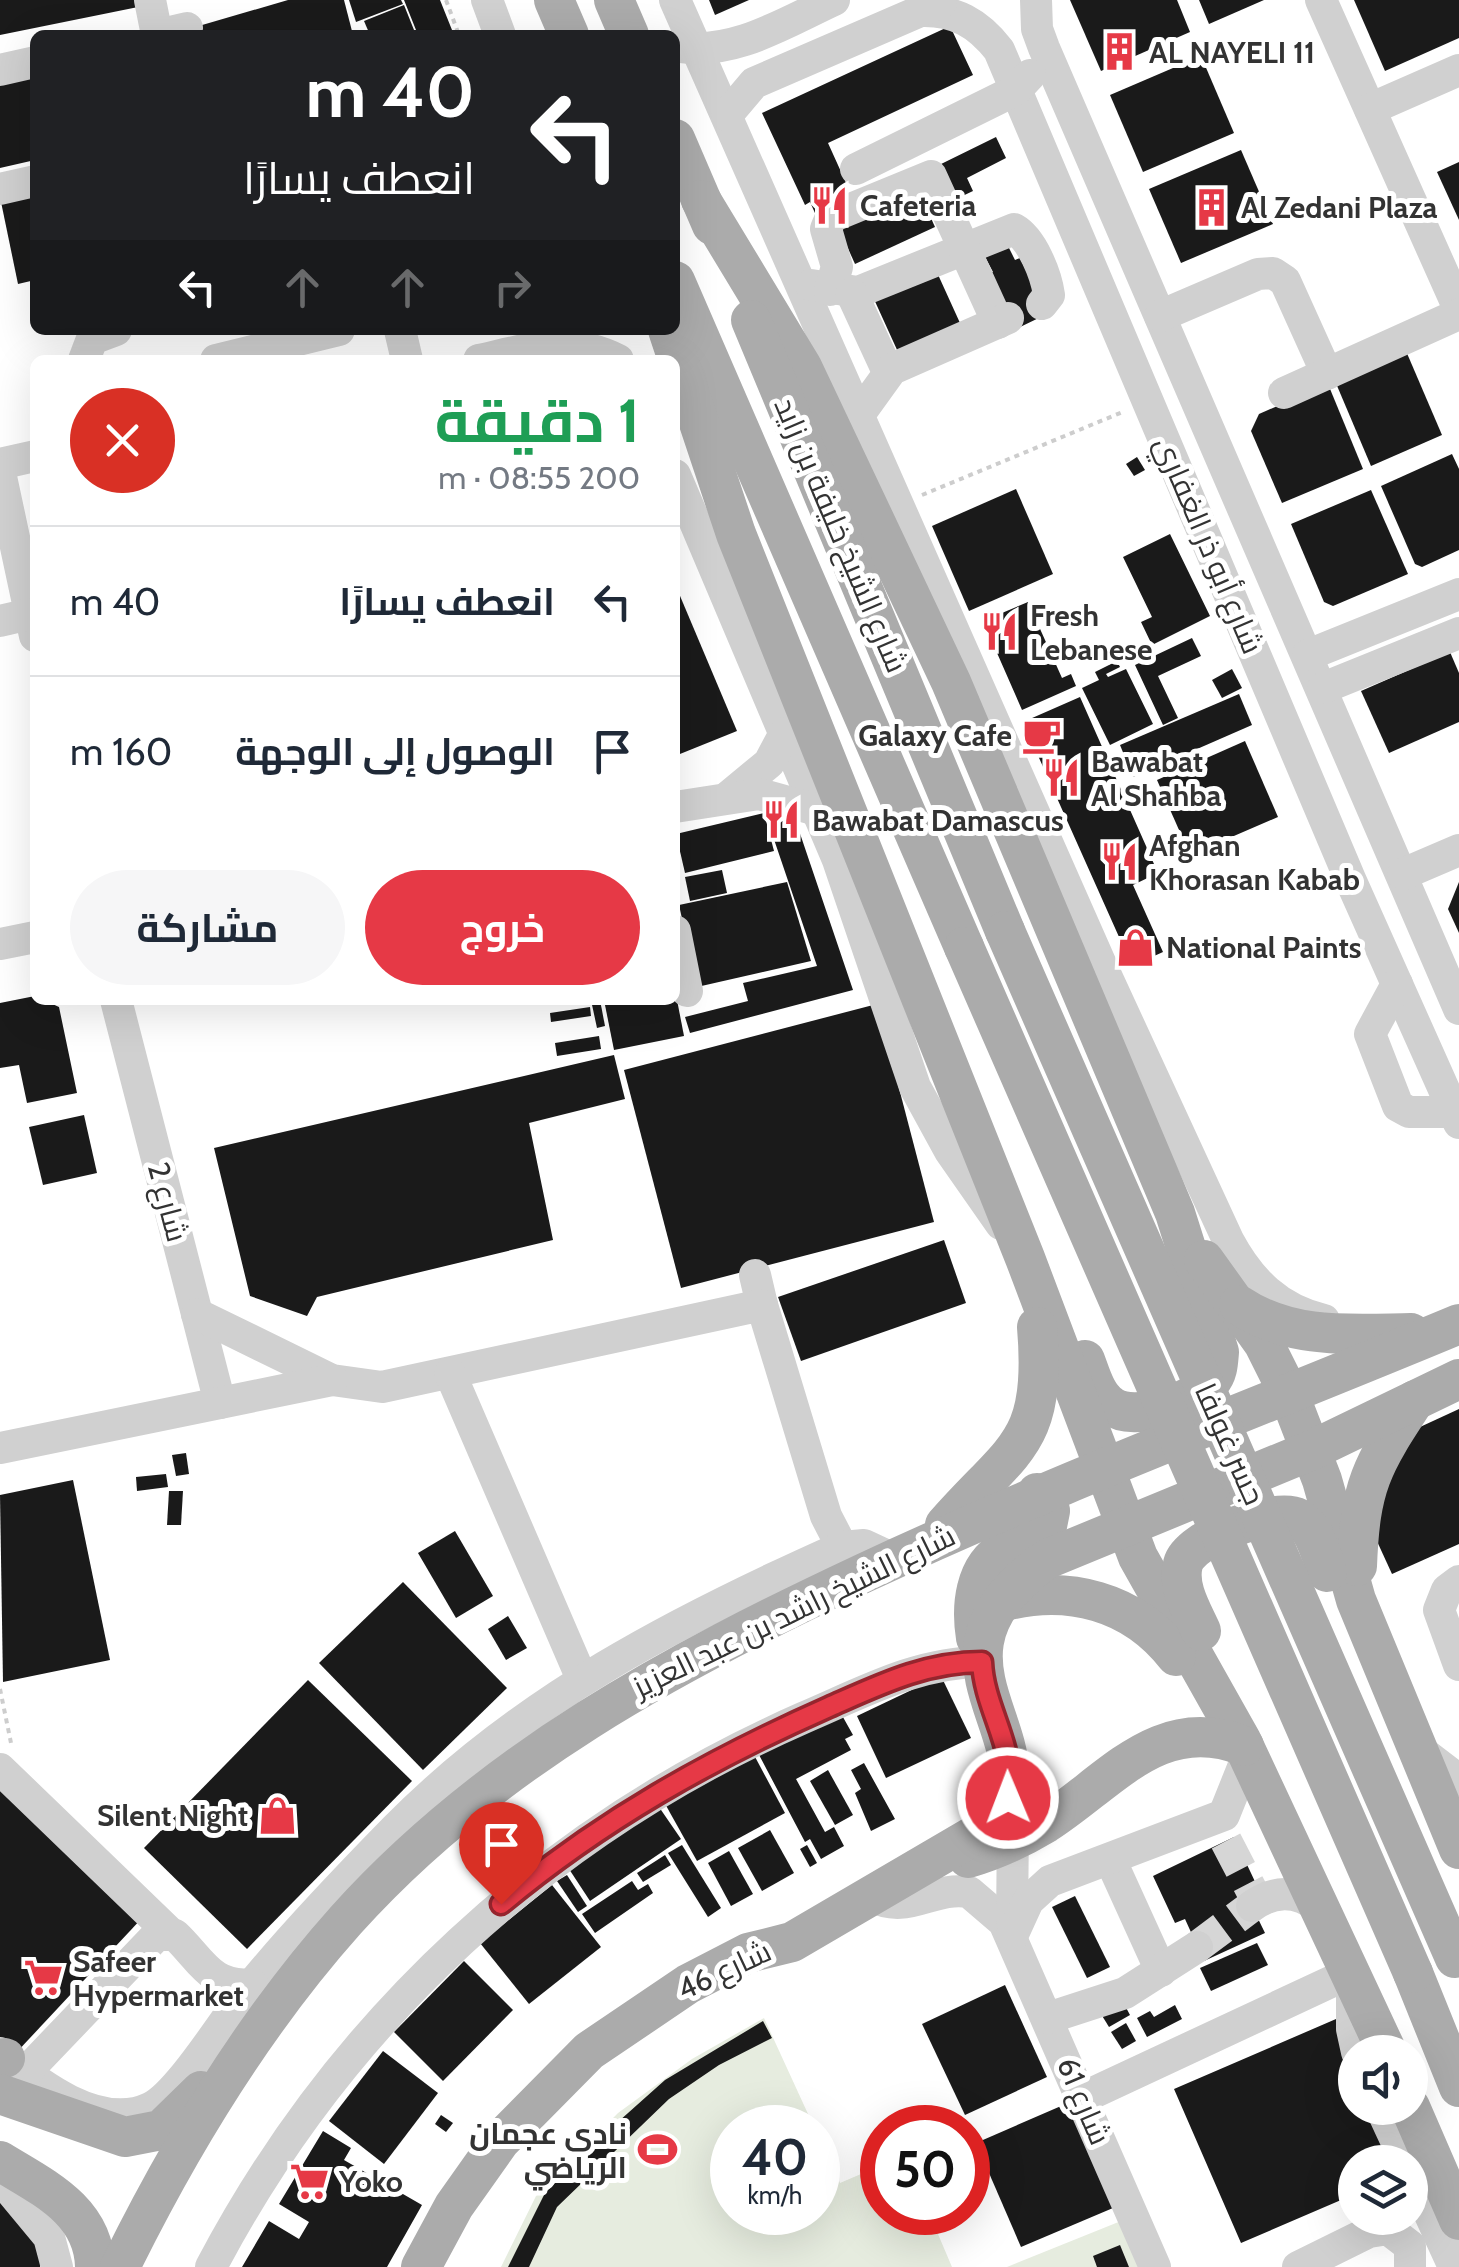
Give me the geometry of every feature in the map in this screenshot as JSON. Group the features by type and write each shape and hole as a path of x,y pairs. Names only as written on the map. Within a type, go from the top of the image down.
{"main road":[{"path":"554,0 567,30"},
{"name":"شارع الشيخ خليفة بن زايد","path":"680,151 1005,930"},
{"path":"702,200 802,367 951,682 1175,1212 1218,1343 1218,1365 1204,1388 1144,1414 1122,1412 1103,1400 1061,1305 1029,1268"},
{"name":"شارع الشيخ خليفة بن زايد","path":"680,293 964,948"},
{"path":"680,368 712,471 1029,1268 1133,1465 1180,1503"},
{"path":"951,682 960,636"},
{"path":"817,810 858,841"},
{"name":"جسر غولفا","path":"1005,930 1457,1963"},
{"name":"جسر غولفا","path":"964,948 1459,2087"},
{"path":"1091,1013 1103,968"},
{"path":"1175,1212 1274,1360 1280,1409 1260,1454 1240,1480"},
{"path":"932,1541 1000,1471 1029,1429 1040,1380 1029,1268"},
{"path":"1232,1299 1259,1316 1306,1332 1388,1333 1449,1328"},
{"path":"1280,1409 1449,1328"},
{"path":"982,1662 987,1630 1001,1602 1026,1573 1047,1559 1312,1450 1459,1379"},
{"path":"1356,1600 1360,1504 1370,1469 1416,1400"},
{"path":"1280,1409 1312,1450 1356,1600 1459,1849"},
{"name":"شارع الشيخ راشد بن عبد العزيز","path":"120,2267 268,1999 394,1872 546,1746 716,1642 932,1541 1037,1494 1133,1465 1229,1417 1280,1409"},
{"path":"1133,1465 1126,1524 1149,1580 1244,1747 1380,2035"},
{"path":"792,1942 992,1826 1002,1813 1011,1783 1008,1751 986,1693 974,1620 978,1586 996,1556 1047,1526 1050,1511 1037,1494"},
{"path":"1244,1747 1228,1692 1188,1602 1182,1570 1188,1552 1203,1539 1286,1514 1300,1519 1310,1531 1379,1696 1413,1745"},
{"path":"1001,1602 1063,1594 1122,1610 1163,1641 1244,1747"},
{"path":"915,1870 950,1864 1014,1841 1164,1740 1195,1735 1244,1747"},
{"path":"7,2073 105,2134 145,2135 160,2130 183,2113 268,1999 285,1966 292,1941"},
{"name":"شارع 46","path":"421,2267 454,2206 500,2140 578,2060 620,2026 688,1984 748,1953 792,1942"},
{"name":"شارع 46","path":"452,2267 498,2189 576,2098 660,2033 760,1976 792,1942"},
{"path":"1418,2125 1459,2220"},
{"path":"0,2161 72,2208 83,2224 95,2267"}],"street":[{"path":"150,0 155,30"},
{"path":"487,0 498,30"},
{"path":"675,0 686,48 829,289 888,372"},
{"path":"686,48 736,44 835,0"},
{"path":"835,0 828,16 830,26 836,34 855,40"},
{"name":"شارع أبو ذر الغفاري","path":"1036,0 1037,29 1054,72 1459,1009"},
{"path":"1284,393 1459,311 1322,0"},
{"path":"727,115 754,83 934,5"},
{"name":"شارع أبو ذر الغفاري","path":"934,5 974,23 999,50 1457,1118"},
{"path":"178,30 187,28"},
{"path":"0,70 30,63"},
{"path":"1370,108 1459,70"},
{"path":"856,169 1016,90 1032,74 1054,72"},
{"path":"860,412 888,372 1003,321 937,182 923,176 831,217 826,230 838,268 829,289 860,412 1103,968 1228,1240 1252,1278 1278,1300 1308,1316 1388,1333"},
{"path":"0,189 30,182"},
{"path":"829,289 965,247 1008,229 1020,231 1047,285 1049,295 1042,304"},
{"path":"1160,316 1258,274 1273,272 1285,281 1327,374"},
{"path":"86,355 92,339 103,335"},
{"path":"236,355 318,335"},
{"path":"497,355 564,336 606,355"},
{"path":"0,464 30,457"},
{"path":"0,472 22,624"},
{"path":"680,486 857,912 914,1087 950,1152 1029,1268"},
{"path":"1308,654 1459,594"},
{"path":"1323,688 1459,634"},
{"path":"729,796 769,763 785,733"},
{"path":"680,806 729,796 774,796 817,810"},
{"path":"1403,874 1459,850"},
{"path":"0,944 30,938"},
{"path":"680,956 687,991"},
{"path":"1397,984 1370,1034 1394,1100 1409,1112 1457,1118"},
{"name":"شارع 2","path":"117,1005 220,1403"},
{"path":"198,1314 332,1380 382,1388 759,1290 826,1516 842,1547"},
{"path":"450,1373 582,1679"},
{"path":"0,1448 332,1380"},
{"path":"292,1941 427,1798 498,1738 582,1679 698,1613 842,1547 864,1545 894,1559"},
{"path":"1459,1581 1447,1590 1439,1610 1459,1665"},
{"path":"211,2267 273,2160 350,2056 426,1974 537,1874 655,1792 744,1744 906,1674 943,1664 982,1662"},
{"path":"1413,1745 1459,1780"},
{"path":"1012,1936 1037,1890 1064,1875 1220,1831 1244,1747"},
{"path":"10,1780 180,1939 202,1969 268,1999"},
{"name":"شارع 61","path":"1011,1783 1012,1936"},
{"path":"1111,1861 1161,1971"},
{"name":"شارع 61","path":"871,1896 900,1906 944,1892 969,1892 994,1910 1012,1936 1155,2267"},
{"path":"1254,1899 1289,1894 1318,1906"},
{"path":"7,2073 147,1943 170,1933"},
{"path":"1048,2018 1125,1993 1198,1946"},
{"path":"1082,2098 1352,1972 1353,2035"},
{"path":"0,2178 49,2238 57,2267"},
{"path":"1428,2210 1454,2267"},
{"path":"1298,2267 1369,2232 1388,2229 1410,2246 1410,2267"}],"path":[{"path":"446,0 457,30"},
{"path":"901,504 1148,402"},
{"path":"0,1689 10,1780"}],"shaded area":[{"name":"نادي عجمان الرياضي","path":"764,2018 804,2105 710,2105 710,2235 840,2235 840,2183 860,2174 860,2235 938,2235 952,2267 501,2267 536,2196 618,2113 692,2059"},
{"path":"1121,2221 1141,2267 1007,2267"}],"building":[{"path":"0,0 147,0 148,5 0,35"},
{"path":"288,0 344,0 352,30 185,30"},
{"path":"349,0 401,0 403,4 356,22"},
{"path":"404,0 440,0 452,30 416,30"},
{"path":"709,0 749,0 715,15"},
{"name":"AL NAYELI 11","path":"1070,0 1177,0 1190,32 1101,71"},
{"path":"1199,0 1264,0 1209,24"},
{"path":"1354,0 1459,0 1459,38 1385,71"},
{"path":"404,5 414,30 368,30 364,21"},
{"path":"950,26 973,75 828,143 847,185 840,188 849,208 819,222 810,202 805,205 762,113"},
{"path":"1201,56 1234,133 1143,172 1110,95"},
{"path":"30,72 30,161 0,168 0,81"},
{"path":"996,137 1006,158 967,178 973,191 954,200 937,166"},
{"name":"Al Zedani Plaza","path":"1241,150 1273,224 1181,263 1149,189"},
{"path":"1459,162 1459,220 1437,172"},
{"path":"917,187 935,227 855,264 837,224"},
{"path":"30,190 30,281 18,284 0,197"},
{"path":"1004,238 1015,260 1020,258 1047,314 1014,330 987,275 993,272 981,249"},
{"path":"935,268 960,323 898,352 873,297"},
{"path":"1406,351 1442,435 1371,466 1335,381"},
{"path":"1328,384 1363,469 1282,503 1251,431 1259,414"},
{"path":"1452,454 1459,469 1459,550 1422,567 1415,564 1381,486"},
{"path":"1137,457 1145,470 1134,476 1126,464"},
{"path":"1016,489 1053,574 969,611 932,526"},
{"path":"1371,490 1408,574 1333,606 1324,602 1291,524"},
{"path":"1170,534 1210,616 1152,645 1141,622 1152,617 1123,557"},
{"path":"680,596 737,731 680,754"},
{"path":"1028,602 1062,678 1071,674 1076,686 1022,710 983,621"},
{"path":"1192,638 1201,656 1158,676 1178,718 1163,725 1135,665"},
{"path":"1450,652 1459,673 1459,722 1389,753 1361,691"},
{"path":"1117,661 1120,667 1106,674 1108,677 1126,669 1153,724 1110,745 1082,688 1099,680 1095,672"},
{"path":"1232,669 1242,688 1222,698 1212,680"},
{"path":"1239,694 1252,725 1133,777 1120,745"},
{"path":"1080,697 1158,873 1133,885 1163,952 1132,966 1023,722"},
{"path":"1245,741 1278,817 1190,855 1157,780"},
{"path":"789,801 853,990 690,1033 685,1017 748,1001 743,983 817,966 764,810"},
{"path":"764,813 774,851 685,873 680,833"},
{"path":"722,870 727,893 690,901 685,877"},
{"path":"787,882 811,961 697,987 680,905"},
{"path":"1459,882 1459,933 1448,909"},
{"path":"30,997 30,1005 59,1007 77,1093 27,1103 19,1065 0,1068 0,1003"},
{"path":"877,1004 934,1222 681,1288 624,1070"},
{"path":"592,1005 601,1005 605,1026 597,1028"},
{"path":"605,1005 678,1005 684,1036 614,1050"},
{"path":"590,1007 591,1016 551,1022 550,1013"},
{"path":"599,1036 601,1049 557,1056 555,1043"},
{"path":"614,1055 625,1099 529,1123 553,1240 317,1297 307,1316 250,1296 214,1148"},
{"path":"84,1115 97,1173 43,1185 29,1127"},
{"path":"944,1240 966,1303 801,1361 778,1297"},
{"path":"1459,1409 1459,1544 1392,1574 1370,1526 1407,1433"},
{"path":"186,1453 189,1474 176,1476 172,1455"},
{"path":"166,1474 168,1487 137,1491 136,1477"},
{"path":"73,1480 110,1660 3,1682 0,1495"},
{"path":"169,1491 183,1491 181,1525 167,1525"},
{"path":"455,1531 493,1596 456,1618 418,1553"},
{"path":"403,1582 507,1688 423,1770 319,1663"},
{"path":"508,1616 527,1648 506,1660 488,1629"},
{"path":"941,1676 971,1738 886,1778 857,1716"},
{"name":"Silent Night","path":"308,1680 412,1781 247,1949 144,1848"},
{"path":"839,1710 853,1735 845,1739 851,1750 796,1779 825,1832 834,1827 844,1846 821,1859 810,1839 805,1842 758,1753"},
{"path":"753,1753 785,1813 697,1861 664,1802"},
{"path":"864,1763 895,1819 871,1831 855,1793 861,1789 851,1770"},
{"path":"828,1770 853,1815 835,1825 810,1781"},
{"name":"Safeer Hypermarket","path":"0,1782 143,1917 15,2054 0,2040"},
{"path":"659,1807 681,1839 590,1901 569,1869"},
{"path":"770,1830 794,1873 762,1891 738,1848"},
{"path":"1234,1837 1258,1888 1246,1894 1265,1933 1204,1961 1185,1919 1175,1923 1153,1876"},
{"path":"682,1845 721,1908 708,1917 668,1853"},
{"path":"807,1845 817,1863 810,1867 800,1849"},
{"path":"729,1851 753,1894 731,1906 708,1863"},
{"path":"665,1855 671,1865 643,1882 637,1873"},
{"path":"567,1875 587,1906 578,1912 557,1881"},
{"path":"632,1881 638,1890 648,1884 653,1893 595,1933 582,1914"},
{"path":"552,1885 601,1947 529,2004 480,1943"},
{"path":"1075,1896 1110,1967 1087,1978 1052,1907"},
{"path":"1257,1943 1268,1965 1211,1991 1200,1968"},
{"path":"464,1961 513,2010 443,2081 394,2032"},
{"path":"1005,1985 1047,2077 987,2105 960,2105 922,2024"},
{"path":"1123,2002 1130,2015 1109,2027 1101,2014"},
{"path":"1175,2005 1182,2019 1147,2037 1137,2018 1150,2011 1154,2017"},
{"path":"1336,2019 1343,2035 1338,2035 1338,2125 1383,2125 1391,2145 1338,2145 1338,2201 1241,2243 1174,2089"},
{"path":"763,2021 772,2038 719,2065 669,2099 557,2207 529,2267 508,2267 545,2193 600,2138 665,2080"},
{"path":"1126,2023 1136,2041 1122,2049 1111,2032"},
{"path":"383,2051 438,2093 384,2164 329,2121"},
{"path":"1068,2103 1113,2208 1021,2247 990,2175 990,2137"},
{"path":"441,2115 453,2123 446,2132 435,2124"},
{"path":"323,2131 351,2148 344,2160 422,2205 387,2267 242,2267 269,2221 299,2239 309,2222 279,2204"},
{"path":"0,2200 45,2241 40,2267 0,2267"},
{"path":"1120,2245 1129,2267 1097,2267 1093,2256"}],"tunnel":[{"path":"1226,1841 1252,1891"},
{"path":"1197,1947 1252,1906"}],"place":[{"name":"AL NAYELI 11","path":"1119,52"},
{"name":"Cafeteria","path":"830,205"},
{"name":"Al Zedani Plaza","path":"1211,207"},
{"name":"Fresh Lebanese","path":"1000,632"},
{"name":"Galaxy Cafe","path":"1042,735"},
{"name":"Bawabat Al Shahba","path":"1061,778"},
{"name":"Bawabat Damascus","path":"782,820"},
{"name":"Afghan Khorasan Kabab","path":"1119,862"},
{"name":"National Paints","path":"1136,947"},
{"name":"Silent Night","path":"278,1815"},
{"name":"Safeer Hypermarket","path":"43,1978"},
{"name":"نادي عجمان الرياضي","path":"657,2150"},
{"name":"Yoko","path":"309,2181"}],"route":[{"path":"501,1904 612,1818 698,1767 906,1674 943,1664 982,1662 986,1693 1008,1751 1008,1798"}]}
